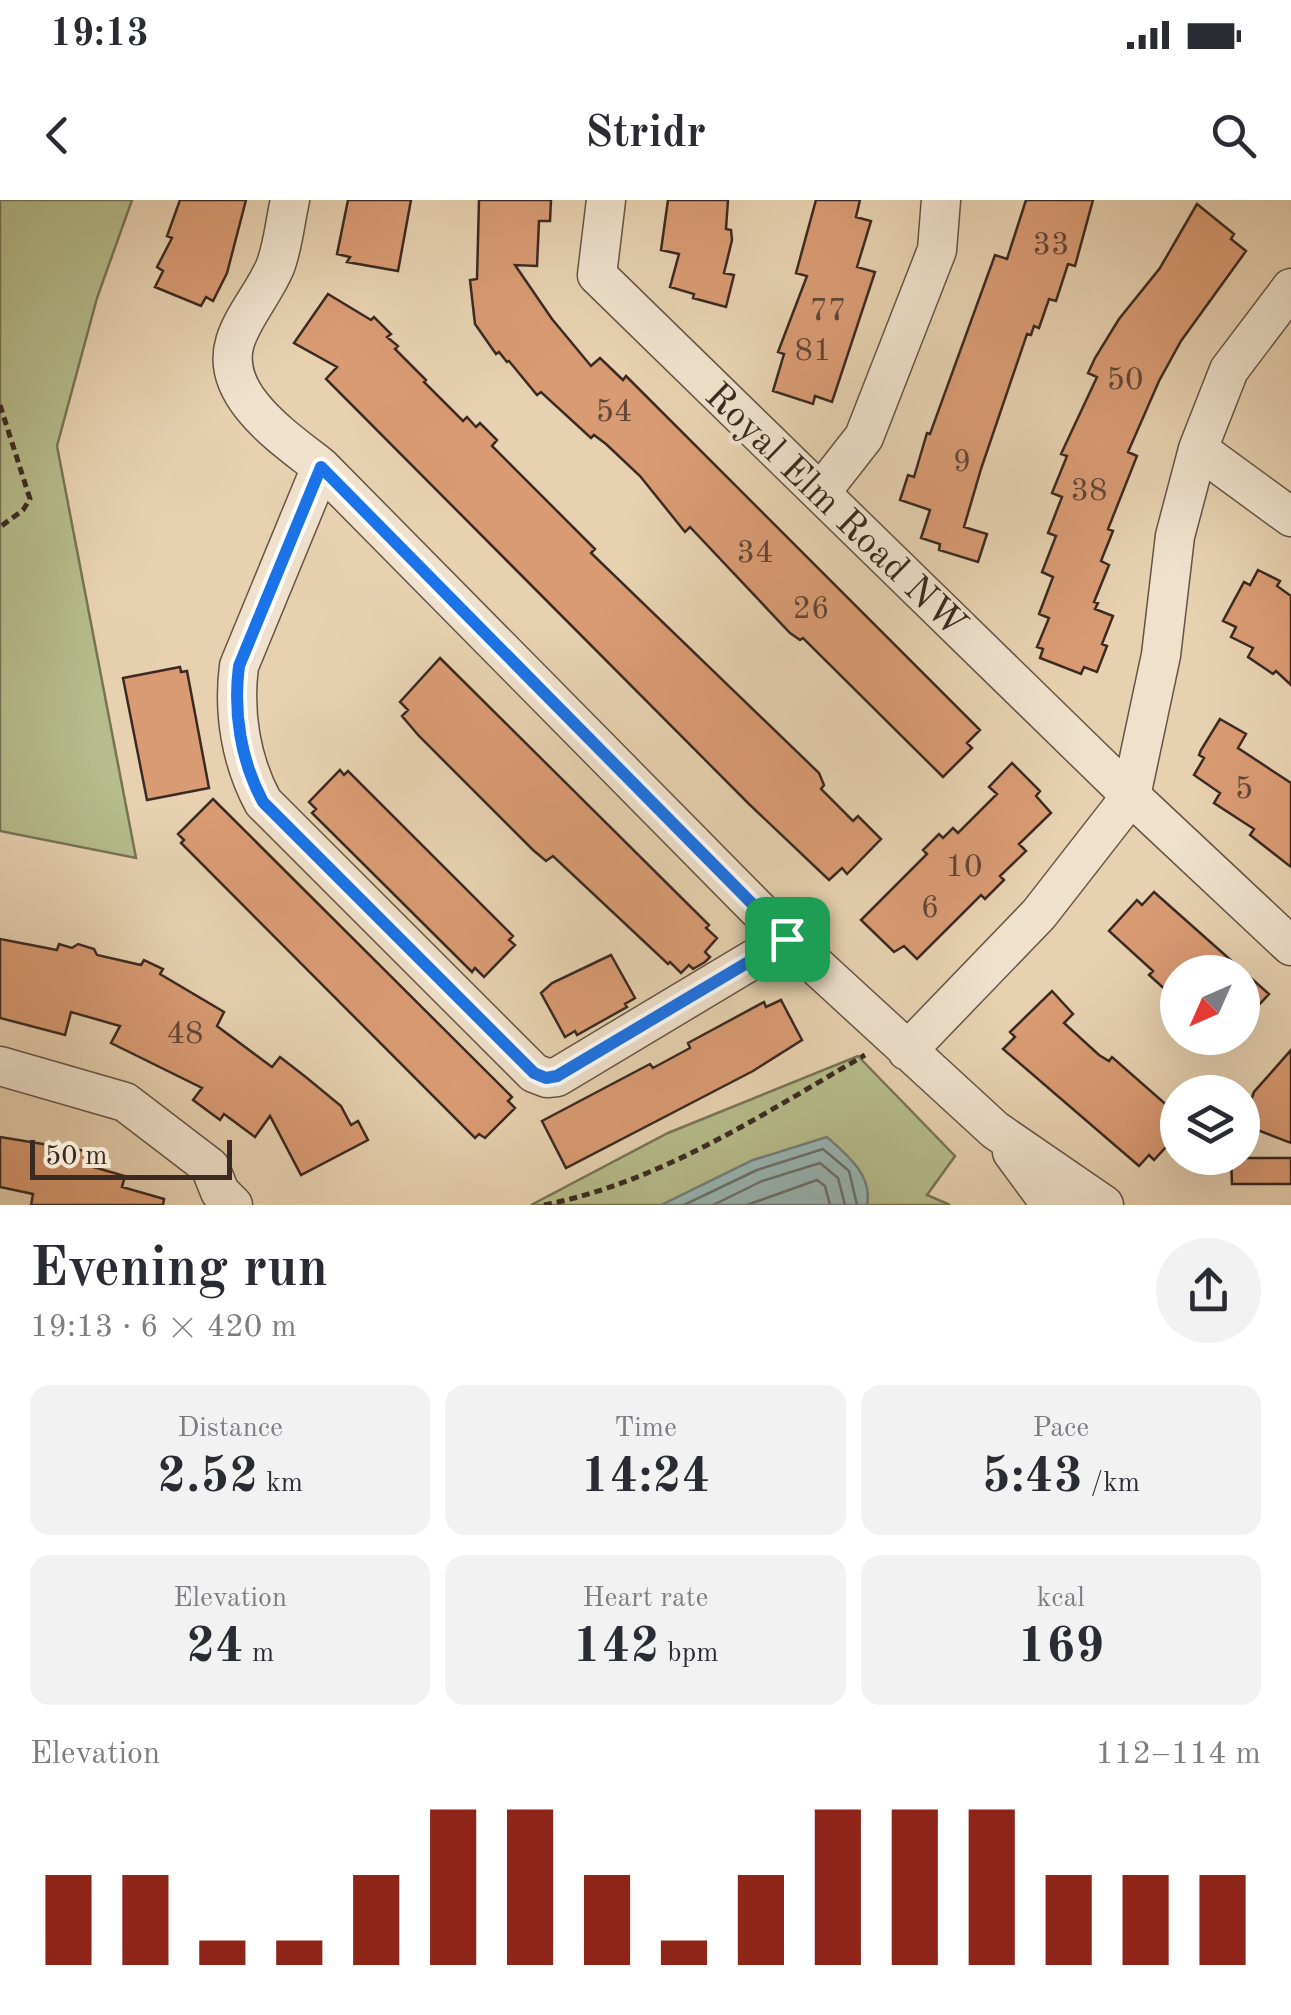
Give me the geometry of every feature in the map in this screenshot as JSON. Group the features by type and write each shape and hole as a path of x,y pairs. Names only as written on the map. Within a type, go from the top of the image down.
{"street":[{"path":"290,200 276,265 235,342 233,367 241,393 283,436 321,467 787,939 995,1130 1104,1205"},
{"name":"Royal Elm Road NW","path":"606,200 597,275 1130,796 1291,946"},
{"path":"820,492 864,437 937,250 941,200"},
{"path":"907,1050 1039,914 1130,796 1161,655 1175,536 1198,449 1230,370 1291,288"},
{"path":"1198,449 1291,517"},
{"path":"321,467 239,666 236,699 244,760 263,802 534,1073 546,1078 557,1076 787,939"},
{"path":"0,1066 126,1102 210,1167 222,1200"},
{"path":"995,1130 1050,1205"}],"path":[{"path":"0,405 30,498 23,510 0,528"},
{"path":"544,1205 611,1190 680,1158 869,1052"}],"green space":[{"path":"0,200 132,200 97,298 57,446 136,858 0,831"},
{"path":"858,1056 955,1156 927,1195 950,1205 531,1205 668,1133"}],"water":[{"path":"827,1137 862,1175 867,1205 661,1205 753,1160"}],"building":[{"path":"180,200 246,200 227,273 213,301 206,297 201,306 155,287 163,271 157,267 172,238 167,236"},
{"path":"348,200 411,200 398,271 347,262 350,257 337,254"},
{"path":"479,200 551,200 550,221 539,221 537,266 515,265 552,319 591,366 600,358 623,380 626,376 980,730 967,743 972,748 943,777 803,638 790,633 690,527 685,532 640,476 541,392 537,395 509,361 499,352 496,354 475,324 470,280 477,279"},
{"path":"668,200 728,200 726,229 731,230 732,240 724,273 734,275 726,307 670,287 679,254 661,250"},
{"path":"816,200 860,200 856,217 871,221 857,267 875,272 832,402 815,396 813,404 773,391 784,354 778,352 807,276 796,273"},
{"path":"1026,200 1093,200 1075,266 1068,264 1056,301 1049,299 1039,328 1034,326 1031,335 1027,334 981,469 964,527 987,534 978,562 939,550 940,544 921,538 930,510 900,500 908,475 914,477 995,255 1007,259"},
{"path":"1197,204 1234,234 1231,239 1246,251 1181,341 1128,452 1137,456 1108,529 1113,531 1101,561 1109,565 1094,602 1098,603 1095,609 1113,616 1102,644 1107,646 1097,672 1084,667 1081,674 1040,658 1043,649 1037,647 1049,618 1039,614 1053,577 1042,572 1056,536 1048,533 1062,497 1052,493 1067,456 1061,454 1097,377 1088,373 1095,358 1119,319 1160,268"},
{"path":"328,294 371,320 374,317 391,334 387,337 398,346 395,349 424,382 463,421 467,417 476,427 480,423 497,440 492,446 595,549 591,553 819,773 824,785 821,789 853,821 858,816 881,839 847,874 842,868 829,880 749,804 326,379 337,367 294,343"},
{"path":"1258,570 1280,581 1277,586 1291,596 1291,685 1276,671 1273,674 1248,657 1253,648 1231,637 1236,627 1223,621 1244,582 1250,585"},
{"path":"440,658 709,925 706,928 717,938 705,952 710,957 705,962 693,969 689,965 681,973 668,964 553,856 546,861 533,850 419,736 402,716 408,710 400,702"},
{"path":"180,667 181,672 187,671 209,788 147,800 123,678"},
{"path":"1220,719 1246,734 1238,748 1291,783 1291,867 1250,835 1254,829 1214,803 1220,793 1194,775 1204,758 1199,755 1201,750"},
{"path":"1012,763 1040,791 1036,796 1051,813 1019,844 1026,851 1000,876 1004,880 985,899 981,895 917,959 904,946 894,952 861,920 927,854 923,850 939,834 943,838 953,828 958,833 997,794 989,787"},
{"path":"340,770 344,775 348,771 513,936 509,940 515,945 484,977 475,968 472,972 312,813 316,809 309,802"},
{"path":"213,799 512,1097 508,1101 515,1108 485,1138 479,1134 475,1138 181,843 184,840 178,834"},
{"path":"1154,892 1225,955 1160,955 1160,985 1149,975 1153,971 1109,931 1137,900 1142,905"},
{"path":"0,939 57,950 59,944 72,948 78,944 94,949 97,955 141,965 144,960 163,969 160,974 224,1012 217,1026 272,1067 280,1057 341,1106 351,1125 358,1121 368,1140 301,1175 270,1116 255,1137 224,1114 220,1120 193,1100 202,1088 111,1043 120,1026 71,1012 65,1035 0,1018"},
{"path":"611,955 635,998 625,1004 627,1007 577,1035 575,1031 565,1037 541,993 552,983"},
{"path":"1260,986 1269,994 1260,1004"},
{"path":"1052,991 1073,1014 1064,1023 1099,1055 1109,1061 1112,1057 1160,1099 1160,1154 1154,1160 1149,1155 1139,1166 1003,1049 1015,1037 1010,1032"},
{"path":"781,1000 802,1040 753,1071 566,1168 542,1121 650,1064 653,1068 690,1048 688,1043 764,1002 766,1007"},
{"path":"1291,1050 1291,1143 1260,1131 1260,1085"},
{"path":"0,1137 92,1152 90,1166 125,1176 122,1187 164,1199 163,1205 31,1205 33,1194 0,1187"},
{"path":"1260,1158 1291,1158 1291,1184 1232,1184 1232,1175 1260,1175"}],"route":[{"path":"321,467 787,939 557,1076 546,1078 534,1073 263,802 244,760 236,699 239,666 321,467"}]}
